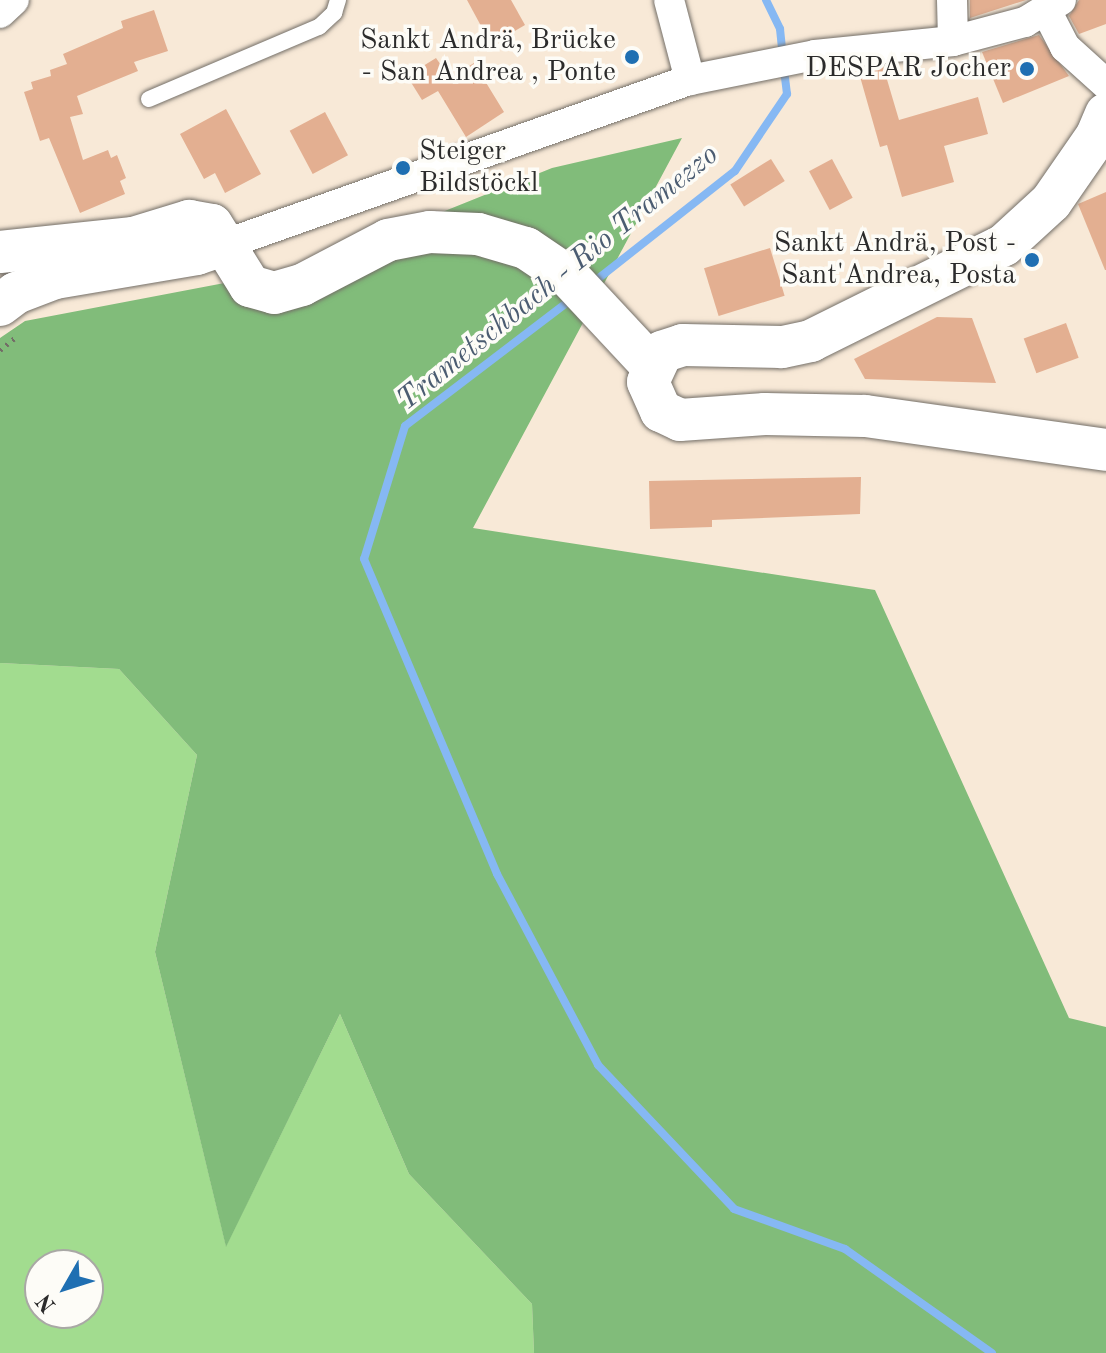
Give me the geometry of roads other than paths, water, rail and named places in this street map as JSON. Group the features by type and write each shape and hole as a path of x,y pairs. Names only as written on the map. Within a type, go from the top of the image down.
{"street":[{"path":"0,13 14,0"},
{"path":"669,0 690,80"},
{"path":"952,0 953,41"},
{"path":"0,305 16,293 55,278 197,254 690,80 815,55 953,41 1025,22 1054,5 1065,47 1106,84"},
{"path":"647,361 683,345 782,347 811,341 914,292 1004,245 1028,225 1067,182 1103,131"},
{"path":"0,252 133,238 189,221 212,225 250,286 274,293 402,237 478,234 526,248 569,277 647,361 651,397 661,411 680,420 765,414 865,416 1106,450"}],"lane":[{"path":"149,99 319,27 334,13 338,0"}],"waterway":[{"name":"Trametschbach - Rio Tramezzo","path":"766,0 780,29 783,56"},
{"name":"Trametschbach - Rio Tramezzo","path":"590,285 735,171 787,94 784,69"},
{"name":"Trametschbach - Rio Tramezzo","path":"573,298 405,426 364,559 497,874 598,1065 734,1209 845,1249 992,1353"}],"place":[{"name":"Sankt Andrä, Brücke - San Andrea , Ponte","path":"632,57"},
{"name":"DESPAR Jocher","path":"1027,69"},
{"name":"Steiger Bildstöckl","path":"403,168"},
{"name":"Sankt Andrä, Post - Sant'Andrea, Posta","path":"1032,260"}]}
